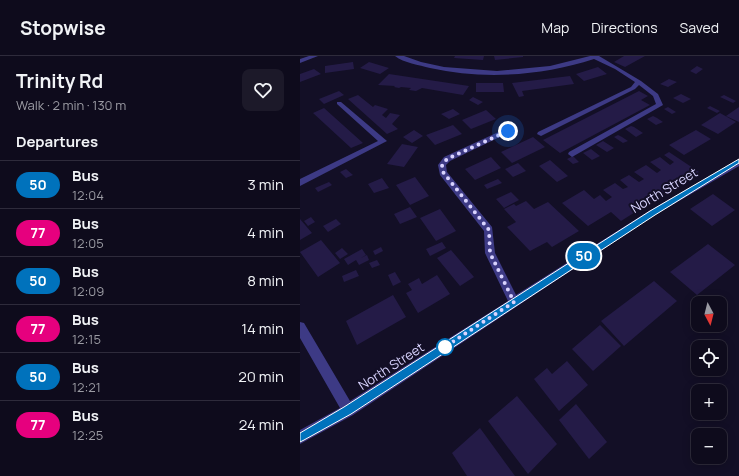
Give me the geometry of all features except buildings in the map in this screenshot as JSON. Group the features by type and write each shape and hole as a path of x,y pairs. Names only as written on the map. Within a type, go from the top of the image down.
{"street":[{"path":"300,61 315,56"},
{"path":"398,56 408,61 459,71 504,72 552,68 595,56 639,82 656,95 660,105 572,154"},
{"path":"541,134 633,88 639,82"},
{"path":"300,183 383,141 339,103"},
{"path":"508,131 447,159 442,165 443,172 489,230 490,253 514,302"},
{"name":"North Street","path":"300,437 348,410 652,213 739,162"},
{"path":"300,327 348,410"}],"bus line":[{"name":"50","path":"300,437 348,410 652,213 739,162"}],"route":[{"path":"445,347 440,350 514,302 490,253 489,230 443,172 442,165 447,159 508,131"}]}
